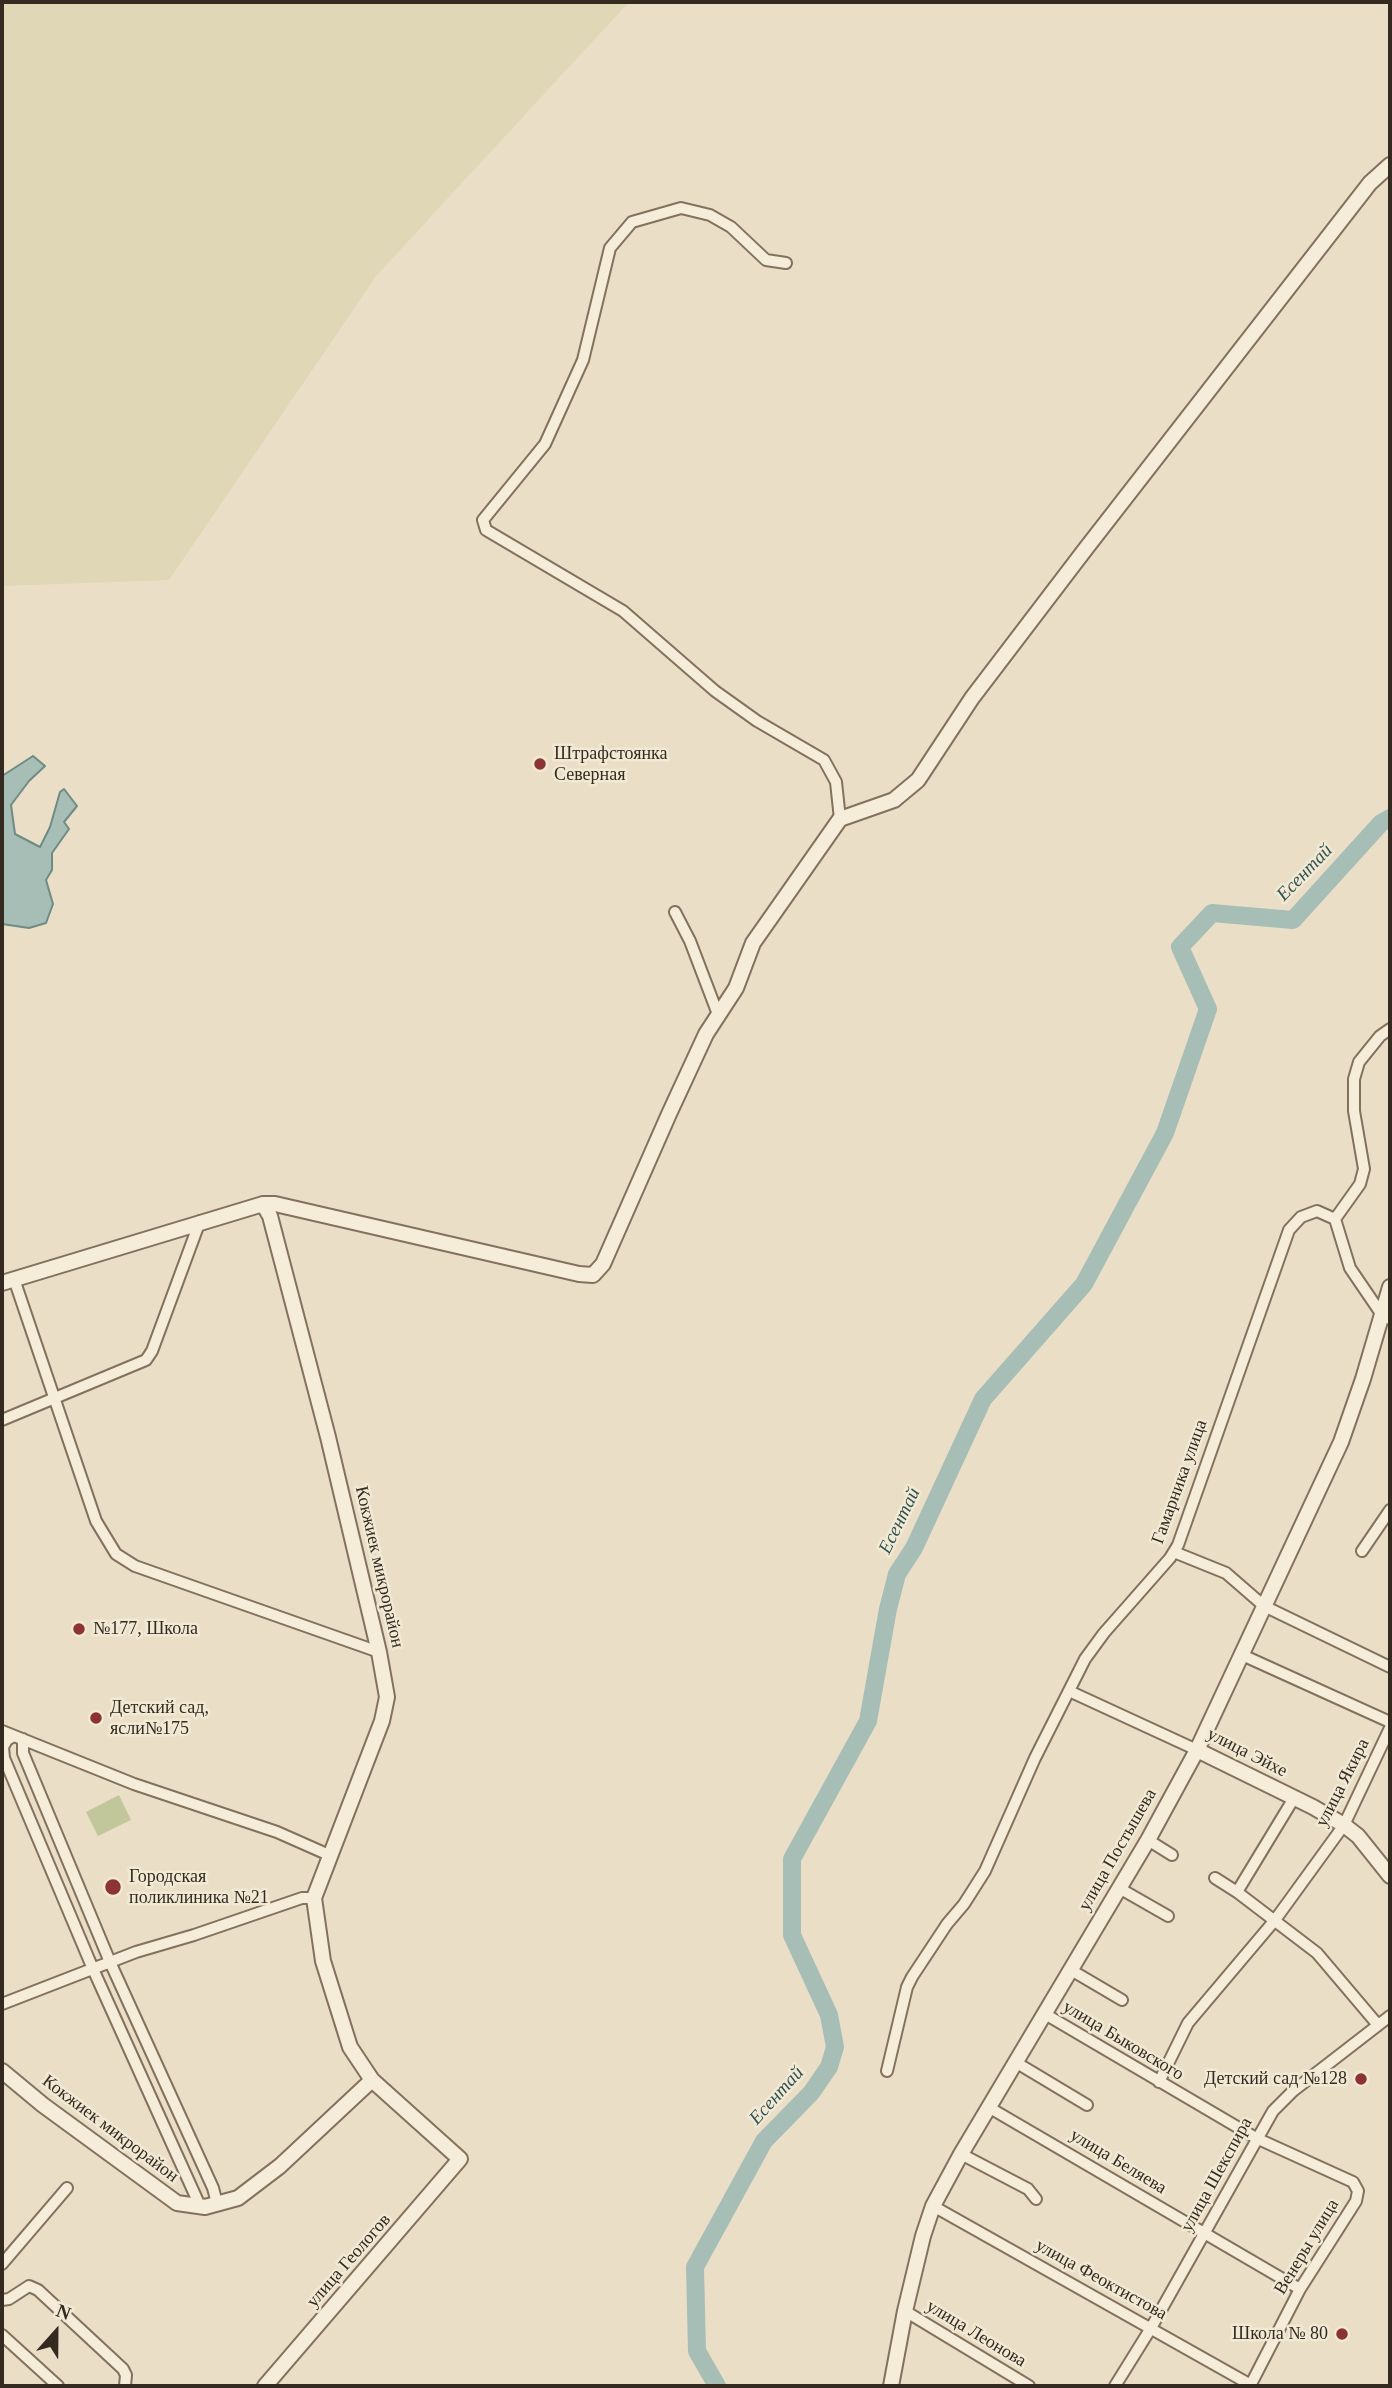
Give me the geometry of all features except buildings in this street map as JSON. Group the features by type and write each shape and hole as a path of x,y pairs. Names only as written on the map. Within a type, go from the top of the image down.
{"street":[{"path":"379,1652 146,1570 116,1554 96,1521 55,1399 8,1281 263,1204 275,1204 593,1275 603,1264 668,1114 706,1034 736,988 753,943 840,819 894,800 918,780 972,698 1084,551 1370,183 1390,165"},
{"path":"786,263 766,260 731,227 710,215 681,208 632,222 610,248 583,360 545,444 483,520 486,530 623,611 715,691 757,721 824,760 836,782 840,819"},
{"path":"675,912 690,941 719,1017"},
{"path":"1384,1320 1350,1268 1335,1219 1360,1184 1364,1169 1354,1111 1354,1079 1359,1062 1390,1028"},
{"name":"Кокжиек микрорайон","path":"263,1204 270,1216 328,1437 379,1652 387,1697 382,1721 314,1898 323,1961 349,2047 372,2080 460,2159"},
{"name":"Гамарника улица","path":"887,2071 907,1987 985,1871 1035,1758 1085,1659 1174,1552 1289,1230 1300,1217 1317,1211 1335,1219"},
{"path":"2,1420 146,1360 152,1352 200,1221"},
{"name":"улица Постышева","path":"891,2386 905,2311 933,2206 1197,1750 1341,1443 1384,1320 1390,1287"},
{"path":"1362,1551 1390,1510"},
{"path":"1174,1552 1226,1573 1264,1606 1390,1667"},
{"path":"1240,1654 1390,1722"},
{"name":"улица Эйхе","path":"1069,1691 1197,1750 1344,1825 1358,1836 1390,1875"},
{"name":"улица Якира","path":"1159,2082 1188,2023 1275,1920 1344,1825 1390,1728"},
{"path":"2,1731 134,1784 277,1832 329,1855"},
{"path":"19,1737 23,1753 110,1962 217,2203"},
{"path":"19,1737 7,1740 3,1747 4,1758 93,1969 200,2206 238,2198 280,2166 372,2080"},
{"path":"1237,1892 1294,1798"},
{"path":"1147,1840 1172,1855"},
{"path":"1215,1878 1317,1953 1378,2025"},
{"path":"1119,1888 1168,1916"},
{"path":"2,2004 110,1962 302,1898 314,1898"},
{"path":"1071,1970 1122,2000"},
{"name":"улица Быковского","path":"1045,2014 1256,2138 1353,2182 1358,2190 1356,2201"},
{"name":"улица Шекспира","path":"1115,2386 1151,2328 1273,2111 1293,2091 1390,2016"},
{"path":"1017,2063 1087,2105"},
{"name":"Кокжиек микрорайон","path":"2,2071 43,2105 177,2203 200,2206"},
{"name":"улица Беляева","path":"990,2108 1300,2289"},
{"path":"961,2154 1028,2189 1036,2199"},
{"name":"улица Геологов","path":"265,2386 460,2159"},
{"path":"2,2264 67,2188"},
{"name":"Венеры улица","path":"1251,2386 1300,2289 1356,2201"},
{"name":"улица Феоктистова","path":"933,2206 1251,2386"},
{"path":"2,2303 29,2286 38,2291 124,2372 125,2386"},
{"name":"улица Леонова","path":"905,2311 1029,2386"},
{"path":"2,2335 58,2386"}],"shaded area":[{"path":"2,2 629,2 377,275 169,580 2,586"}],"green space":[{"path":"119,1795 131,1820 98,1836 86,1812"}],"water":[{"path":"33,756 45,766 29,781 11,805 15,834 40,847 50,827 60,792 64,789 77,806 64,822 69,829 52,853 52,870 46,880 53,904 46,923 29,928 2,924 2,776"}],"waterway":[{"name":"Есентай","path":"717,2386 697,2351 695,2267 764,2141 811,2093 829,2067 835,2047 829,2015 792,1935 792,1859 868,1721 897,1574 914,1548 983,1399 1084,1284 1165,1133 1208,1009 1180,947 1212,913 1293,920 1381,823 1390,818"}],"place":[{"name":"Штрафстоянка Северная","path":"540,764"},
{"name":"№177, Школа","path":"79,1629"},
{"name":"Детский сад, ясли№175","path":"96,1718"},
{"name":"Городская поликлиника №21","path":"113,1887"},
{"name":"Детский сад №128","path":"1361,2079"},
{"name":"Школа № 80","path":"1342,2334"}]}
